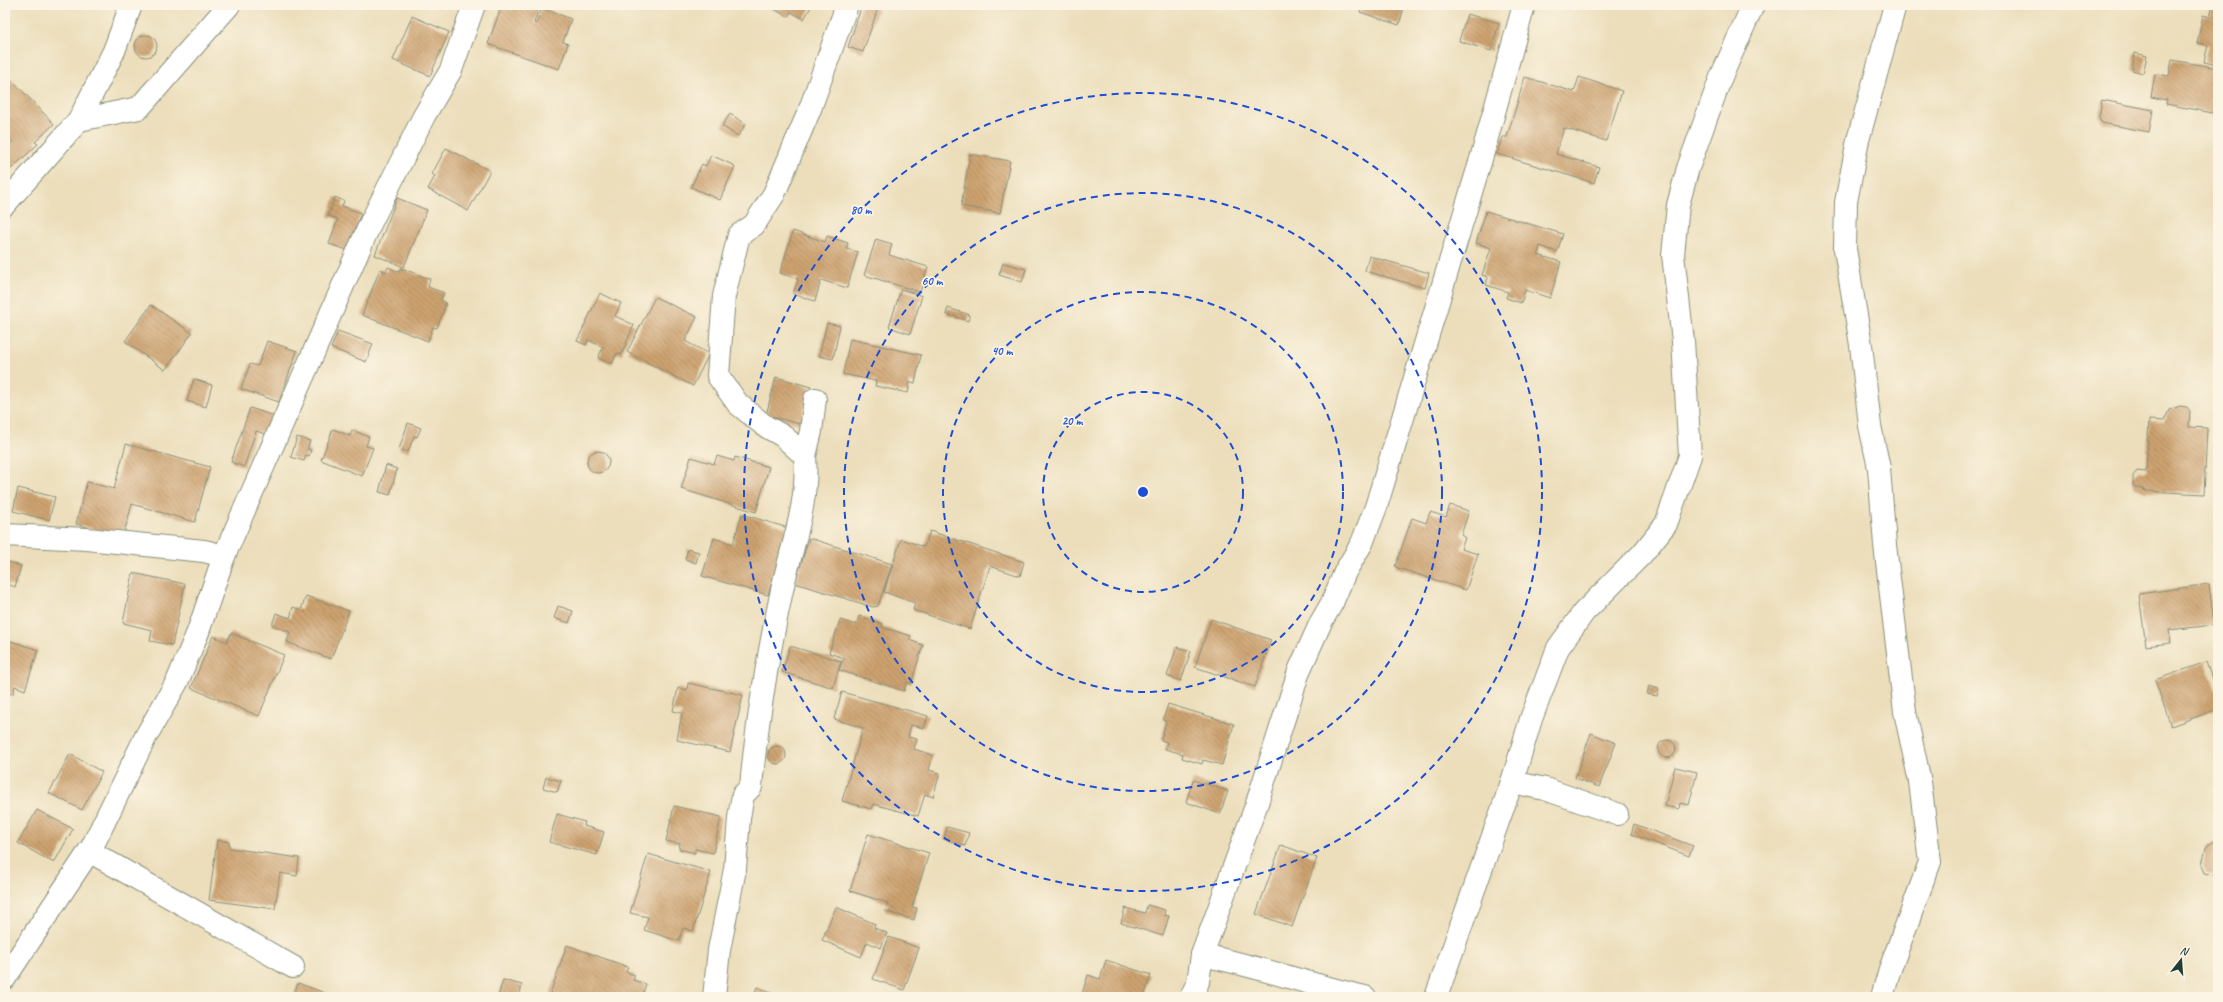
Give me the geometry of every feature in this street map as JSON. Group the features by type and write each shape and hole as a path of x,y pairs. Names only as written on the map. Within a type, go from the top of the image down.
{"street":[{"path":"5,204 79,120 114,51 131,5"},
{"path":"79,120 139,108 229,5"},
{"path":"5,978 89,851 146,736 177,682 198,632 224,556 371,222 424,116 451,70 474,5"},
{"path":"805,456 783,436 765,426 738,404 718,376 724,296 740,235 754,225 774,194 810,108 847,5"},
{"path":"1191,997 1198,982 1202,955 1257,803 1299,671 1321,622 1332,603 1345,572 1362,543 1376,507 1476,174 1524,5"},
{"path":"1436,997 1512,782 1531,718 1558,648 1584,612 1642,554 1666,524 1690,456 1683,341 1673,255 1678,205 1688,168 1721,77 1753,5"},
{"path":"1882,997 1890,969 1930,862 1920,782 1905,712 1885,545 1879,468 1870,426 1861,345 1845,248 1846,202 1858,140 1895,5"},
{"path":"714,997 719,950 735,869 740,810 743,795 751,787 756,734 767,660 785,577 802,512 807,478 805,456 811,431 815,399"},
{"path":"5,535 87,539 204,551 224,556"},
{"path":"1512,782 1545,789 1617,814"},
{"path":"89,851 292,967"},
{"path":"1202,955 1244,964 1332,990 1365,997"}],"building":[{"path":"502,5 519,5 538,11 534,23 536,24 542,8 571,19 563,42 568,44 559,69 488,44"},
{"path":"767,5 812,5 804,19 791,12 788,17"},
{"path":"862,5 879,5 863,52 848,47"},
{"path":"1362,5 1383,5 1403,11 1399,25 1360,12"},
{"path":"2213,5 2218,5 2218,65 2204,62 2208,45 2197,43 2203,15 2210,17"},
{"path":"1467,14 1499,23 1491,51 1459,41"},
{"path":"412,16 449,32 430,76 393,60"},
{"path":"146,35 154,38 157,46 154,54 146,57 138,54 135,46 138,38"},
{"path":"2135,53 2147,56 2143,73 2132,70"},
{"path":"2172,60 2218,68 2218,114 2166,104 2167,100 2151,97 2155,74 2169,76"},
{"path":"1525,77 1574,92 1579,77 1622,91 1606,141 1564,128 1556,154 1599,167 1594,183 1497,154 1502,137 1507,137"},
{"path":"13,81 54,124 35,142 38,144 9,171 5,166 5,150 13,142 5,133 5,89"},
{"path":"2102,100 2153,110 2149,132 2102,123 2099,117"},
{"path":"730,114 746,124 738,136 722,126"},
{"path":"446,148 490,171 468,211 428,189 435,176 432,174"},
{"path":"970,154 1010,161 1000,213 961,206"},
{"path":"711,155 735,166 720,200 691,187 702,164 706,166"},
{"path":"335,197 344,201 342,206 361,213 347,250 329,244 338,219 328,216"},
{"path":"397,198 427,210 404,267 375,255"},
{"path":"1486,211 1563,234 1557,252 1540,246 1538,255 1561,262 1550,298 1525,290 1521,303 1506,298 1508,292 1486,285 1488,277 1482,275 1491,248 1476,243"},
{"path":"793,231 825,242 827,236 848,243 846,249 858,252 847,288 821,280 815,301 793,294 798,279 780,273"},
{"path":"876,239 892,244 889,255 928,267 920,292 864,275"},
{"path":"1369,256 1429,273 1425,288 1365,271"},
{"path":"1003,263 1026,269 1022,282 999,275"},
{"path":"388,267 399,272 401,268 430,279 428,287 444,293 441,299 446,304 437,328 433,327 428,341 362,315 380,269 386,272"},
{"path":"901,289 922,296 910,334 889,327"},
{"path":"600,293 621,303 615,316 634,325 621,355 617,353 612,364 598,358 603,347 588,340 586,345 577,341"},
{"path":"655,297 697,317 685,341 709,354 693,386 627,352"},
{"path":"151,305 192,333 165,370 125,341"},
{"path":"948,308 970,315 968,321 946,314"},
{"path":"827,323 840,326 833,359 819,356"},
{"path":"338,331 373,344 366,362 331,348"},
{"path":"850,339 921,355 915,383 910,382 908,393 875,386 876,381 843,374"},
{"path":"267,341 297,351 279,402 241,389 250,364 258,366"},
{"path":"776,377 811,387 800,424 766,415"},
{"path":"194,379 212,385 206,407 187,401"},
{"path":"2180,406 2187,407 2190,411 2189,427 2207,428 2204,494 2146,491 2133,486 2133,476 2137,471 2146,472 2149,420 2164,421 2169,410"},
{"path":"250,408 277,417 271,436 256,431 244,467 231,462"},
{"path":"408,423 421,428 417,437 414,436 408,452 399,449"},
{"path":"333,429 350,436 352,430 369,437 366,446 373,448 362,476 321,460"},
{"path":"297,437 310,441 307,449 311,450 309,456 306,455 304,461 291,457"},
{"path":"126,444 210,467 195,522 132,504 123,537 76,524 87,482 114,489"},
{"path":"598,451 606,454 609,462 606,470 598,473 590,470 587,462 590,454"},
{"path":"717,456 734,461 735,457 769,467 756,512 681,489 691,457 714,464"},
{"path":"386,465 397,469 390,495 379,492"},
{"path":"18,488 55,497 49,520 13,511"},
{"path":"1450,505 1469,511 1461,535 1465,538 1461,549 1478,554 1466,590 1395,567 1412,518 1426,523 1430,512 1446,517"},
{"path":"742,514 788,528 768,595 702,576 714,538 733,544"},
{"path":"930,531 1024,562 1020,576 990,566 970,629 913,610 915,603 884,592 901,539 924,547"},
{"path":"809,538 892,564 878,606 873,607 795,583"},
{"path":"688,549 699,552 696,563 685,559"},
{"path":"5,555 8,556 6,561 21,566 15,587 5,583"},
{"path":"133,573 185,584 172,645 150,641 152,630 123,623"},
{"path":"2209,584 2214,625 2169,630 2171,643 2146,646 2139,594"},
{"path":"306,596 349,611 331,659 287,642 290,632 272,625 276,613 290,618 293,607 301,610"},
{"path":"558,606 573,611 569,623 554,618"},
{"path":"859,616 883,624 882,627 911,636 909,640 923,645 911,684 907,682 904,691 839,670 844,658 829,653 840,620 856,625"},
{"path":"1211,619 1271,640 1255,687 1195,667"},
{"path":"231,633 284,655 259,716 191,688 213,636 227,642"},
{"path":"5,639 38,650 25,690 15,686 13,694 5,692"},
{"path":"790,646 841,661 833,688 782,672"},
{"path":"1177,647 1191,651 1181,681 1167,676"},
{"path":"2206,662 2218,696 2218,709 2171,726 2155,680"},
{"path":"688,683 743,695 730,752 677,740 682,713 673,711 678,688 687,690"},
{"path":"1649,686 1659,689 1657,696 1647,694"},
{"path":"842,692 928,716 924,728 911,725 908,737 917,739 914,749 933,755 929,770 940,773 933,797 925,794 918,816 873,804 871,809 842,801 863,728 834,719"},
{"path":"1168,704 1234,724 1222,765 1203,760 1202,764 1182,758 1183,754 1165,749 1167,742 1161,740 1166,721 1163,720"},
{"path":"1591,733 1616,743 1599,787 1575,778"},
{"path":"1667,740 1673,743 1676,749 1673,755 1667,758 1661,755 1658,749 1661,743"},
{"path":"777,746 781,747 785,751 785,759 781,763 777,764 773,763 769,759 768,755 769,751 773,747"},
{"path":"70,754 102,772 82,810 49,793"},
{"path":"1675,767 1697,772 1689,805 1680,803 1679,809 1665,806"},
{"path":"546,777 561,781 557,792 543,788"},
{"path":"1193,780 1228,791 1220,814 1186,802"},
{"path":"674,806 721,817 713,853 695,849 695,853 679,849 680,844 666,841"},
{"path":"37,810 73,829 54,863 18,843"},
{"path":"557,814 585,822 584,826 604,832 597,855 549,842"},
{"path":"1634,824 1693,846 1689,856 1631,834"},
{"path":"947,827 969,833 965,846 944,839"},
{"path":"868,834 929,853 912,907 917,908 914,920 885,911 888,903 850,891"},
{"path":"217,840 229,842 229,848 299,858 297,876 280,873 275,909 209,900"},
{"path":"2218,841 2218,874 2214,875 2205,873 2202,865 2206,846"},
{"path":"1281,845 1317,858 1292,927 1256,914"},
{"path":"648,854 711,872 693,931 683,928 679,941 644,930 648,917 630,913"},
{"path":"1147,905 1165,910 1164,915 1169,916 1163,936 1121,923 1125,908 1145,913"},
{"path":"836,907 875,924 874,928 887,933 881,948 867,942 861,957 822,940"},
{"path":"889,937 919,948 904,990 873,979"},
{"path":"567,945 628,967 626,972 635,975 633,980 646,984 642,997 549,997"},
{"path":"1106,960 1151,975 1144,997 1081,997 1088,975 1100,979"},
{"path":"503,980 522,985 519,997 498,997"},
{"path":"298,983 336,997 293,997"},
{"path":"757,987 780,997 753,997"}]}
